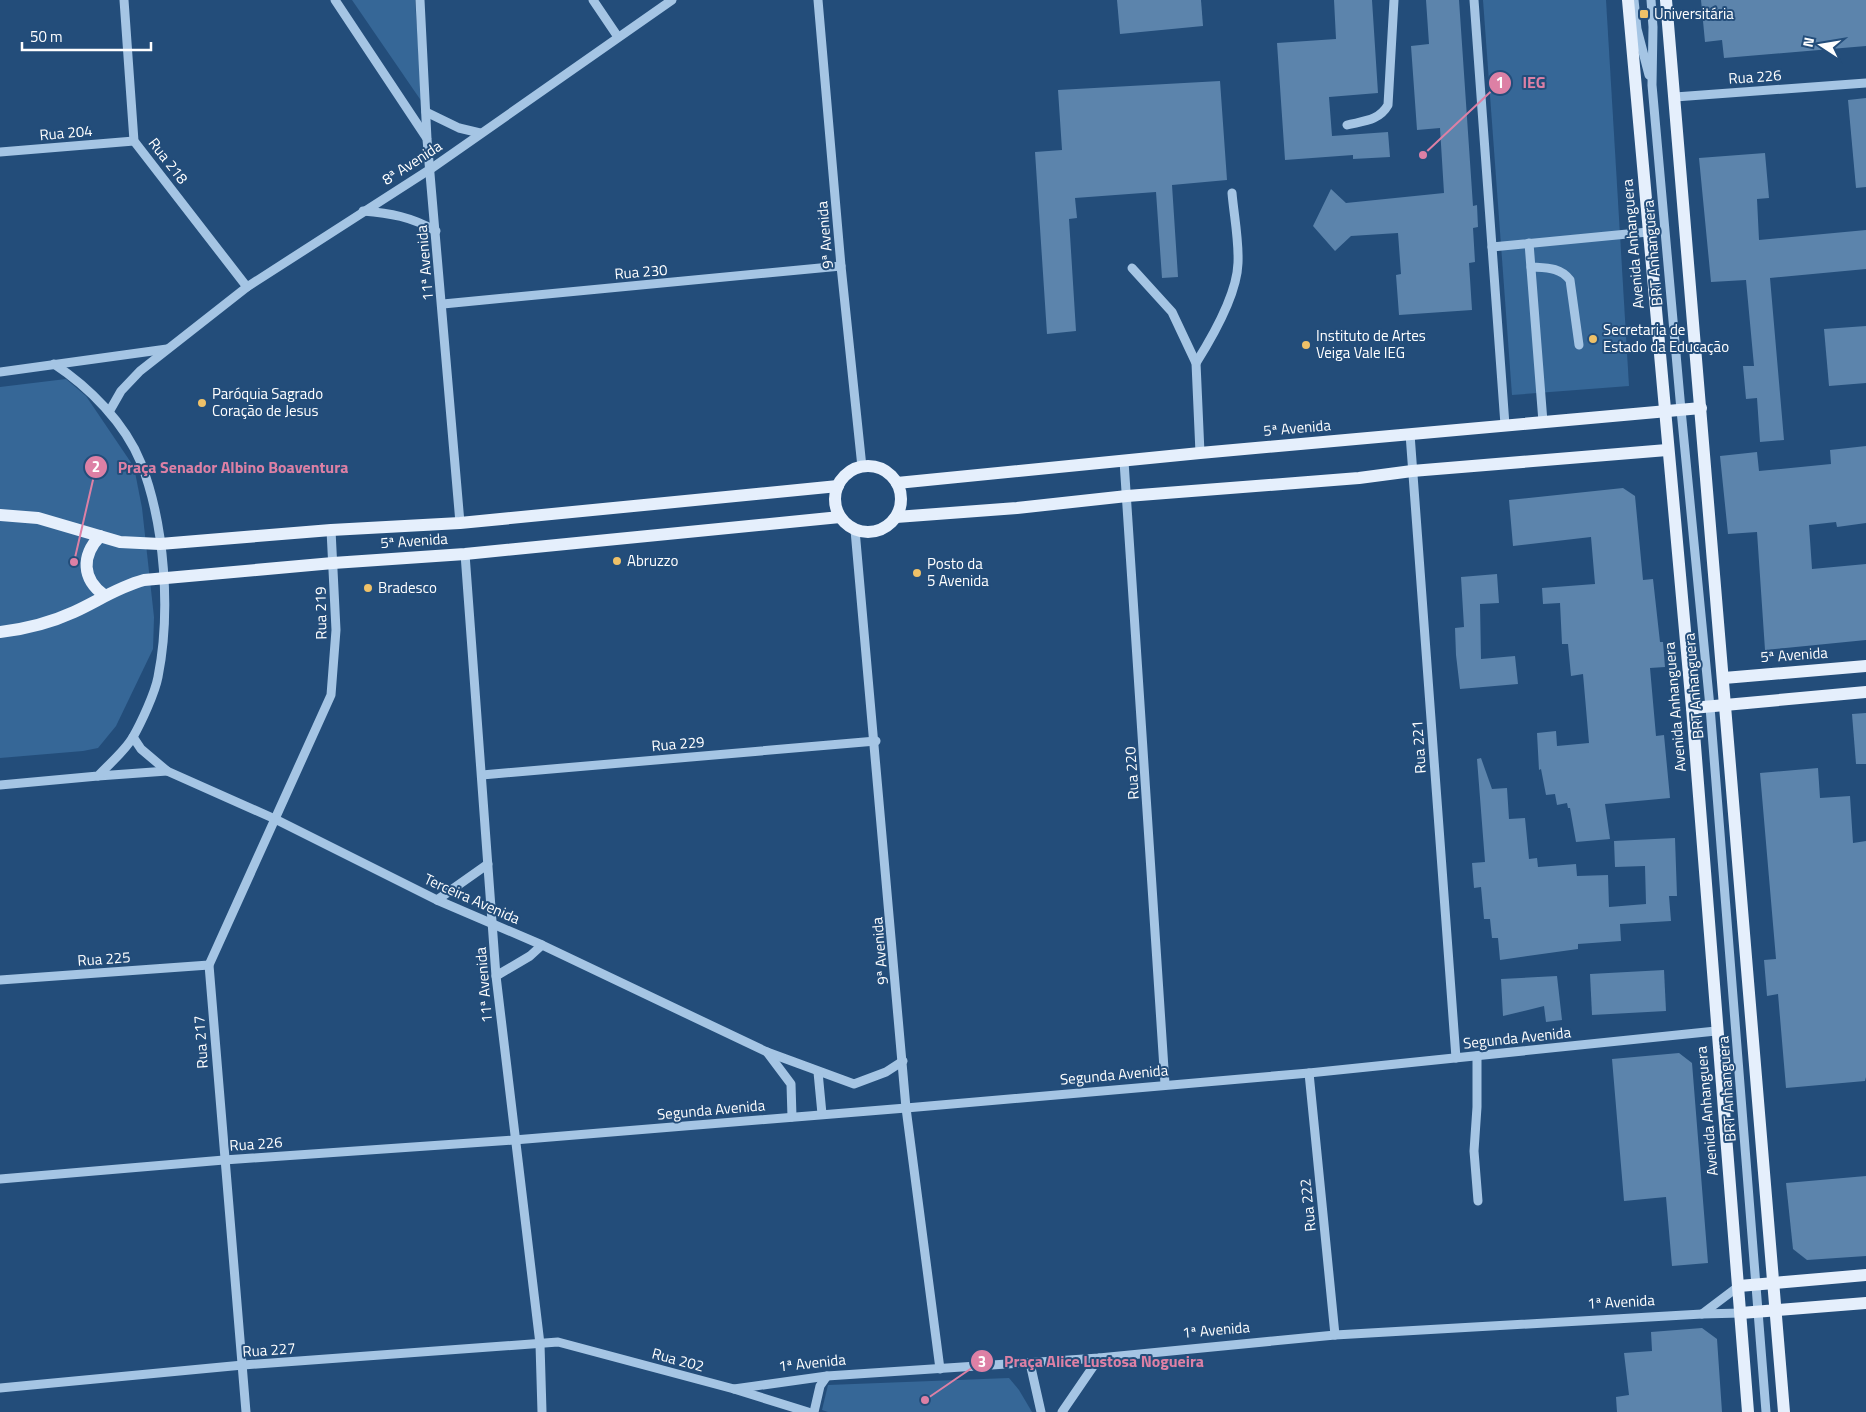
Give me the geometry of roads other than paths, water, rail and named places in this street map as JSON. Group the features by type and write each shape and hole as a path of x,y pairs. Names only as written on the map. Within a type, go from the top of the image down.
{"main road":[{"name":"Avenida Anhanguera","path":"1628,0 1667,450 1692,708 1716,1031 1739,1286 1748,1412"},
{"path":"1666,0 1784,1412"},
{"name":"5ª Avenida","path":"897,483 1200,453 1701,408"},
{"path":"896,517 1017,508 1128,496 1359,478 1412,471 1667,450"},
{"path":"862,467 882,470 897,483 901,500 896,517 890,524 874,532 855,530 840,517 836,507 838,486 852,471 862,467"},
{"name":"5ª Avenida","path":"0,515 38,518 120,542 160,544 331,530 460,523 838,486"},
{"name":"5ª Avenida","path":"0,632 47,623 75,612 122,586 162,578 464,554 840,517"},
{"path":"100,536 92,545 87,556 86,567 92,583 104,595"},
{"name":"5ª Avenida","path":"1724,678 1866,666"},
{"path":"1692,708 1866,692"},
{"path":"1739,1286 1866,1275"},
{"path":"1741,1313 1866,1303"}],"street":[{"name":"Rua 218","path":"124,0 134,140 246,286"},
{"path":"335,0 428,139"},
{"name":"11ª Avenida","path":"420,0 428,139 432,168 460,523"},
{"path":"593,0 618,37"},
{"name":"8ª Avenida","path":"109,412 121,391 140,371 246,286 432,168 672,0"},
{"name":"9ª Avenida","path":"818,0 841,266 862,467"},
{"path":"1347,125 1376,118 1384,114 1388,105 1394,0"},
{"path":"1474,0 1505,425"},
{"name":"BRT Anhanguera","path":"1634,0 1636,29 1652,85"},
{"name":"BRT Anhanguera","path":"1651,0 1653,27 1652,85 1710,707 1766,1412"},
{"name":"Rua 226","path":"1675,97 1866,83"},
{"path":"426,112 459,128 480,133"},
{"name":"Rua 204","path":"0,152 134,140"},
{"path":"1196,363 1211,340 1235,281 1238,264 1232,193"},
{"path":"362,211 394,214 410,218 436,231"},
{"path":"1492,247 1648,232"},
{"path":"1529,243 1543,422"},
{"name":"Rua 230","path":"443,304 841,266"},
{"path":"1532,267 1556,269 1564,273 1570,280 1579,345"},
{"path":"1132,268 1172,312 1196,363 1200,453"},
{"path":"0,372 167,349"},
{"path":"54,364 89,391 109,412 140,461 150,494 160,544 164,637 158,679 133,737 98,776"},
{"name":"Rua 221","path":"1410,434 1456,1058"},
{"name":"Rua 220","path":"1124,461 1128,496 1165,1084"},
{"name":"Rua 219","path":"331,530 336,630 331,695"},
{"name":"9ª Avenida","path":"855,530 876,741 906,1108 940,1370"},
{"name":"11ª Avenida","path":"464,554 496,976 514,1140 540,1344 542,1412"},
{"name":"Rua 217","path":"246,1412 209,966 331,695"},
{"name":"Terceira Avenida","path":"133,737 141,749 167,771 274,819 437,900 542,946 767,1052 854,1084 886,1072 903,1061"},
{"name":"Rua 229","path":"482,775 876,741"},
{"name":"Terceira Avenida","path":"0,785 167,771"},
{"path":"437,900 488,864"},
{"path":"496,976 530,956 542,946"},
{"name":"Rua 225","path":"0,980 209,966"},
{"name":"Segunda Avenida","path":"514,1140 1309,1073 1716,1031"},
{"name":"Terceira Avenida","path":"767,1052 791,1084 792,1117"},
{"path":"1477,1056 1478,1082 1474,1151 1478,1200"},
{"path":"818,1072 822,1114"},
{"name":"Rua 222","path":"1309,1073 1335,1335"},
{"name":"Rua 226","path":"0,1178 514,1140"},
{"path":"1702,1314 1739,1286"},
{"name":"1ª Avenida","path":"734,1389 827,1376 1099,1358 1335,1335 1741,1313"},
{"name":"Rua 202","path":"540,1344 558,1342 734,1389 808,1412"},
{"name":"Rua 227","path":"0,1388 243,1366 540,1344"},
{"path":"1062,1412 1099,1358"},
{"path":"1030,1363 1041,1412"},
{"path":"814,1412 820,1386 827,1376"}],"place":[{"name":"Universitária","path":"1644,14"},
{"name":"IEG","path":"1423,155"},
{"name":"Secretaria de Estado da Educação","path":"1593,339"},
{"name":"Instituto de Artes Veiga Vale IEG","path":"1306,345"},
{"name":"Paróquia Sagrado Coração de Jesus","path":"202,403"},
{"name":"Abruzzo","path":"617,561"},
{"name":"Praça Senador Albino Boaventura","path":"74,562"},
{"name":"Posto da 5 Avenida","path":"917,573"},
{"name":"Bradesco","path":"368,588"},
{"name":"Praça Alice Lustosa Nogueira","path":"925,1400"}]}
